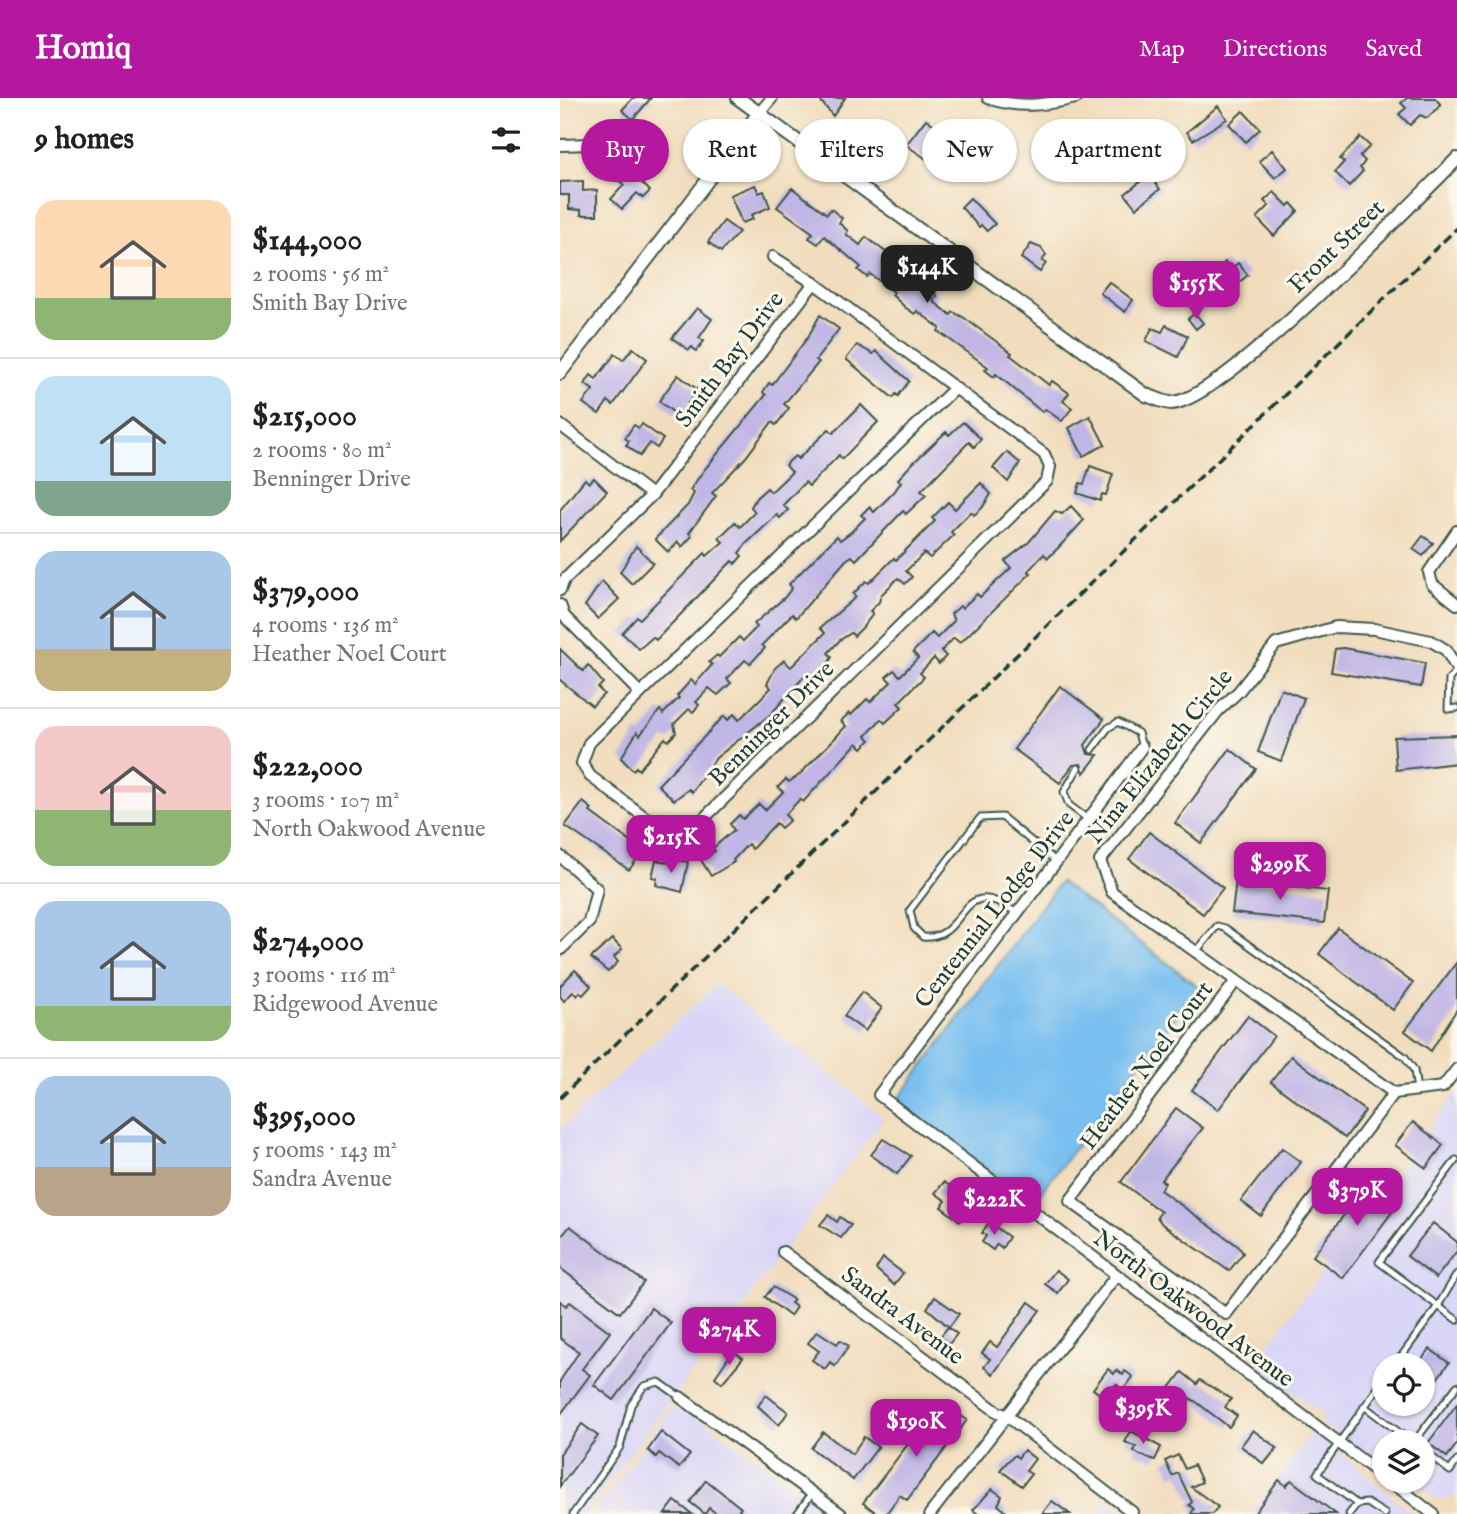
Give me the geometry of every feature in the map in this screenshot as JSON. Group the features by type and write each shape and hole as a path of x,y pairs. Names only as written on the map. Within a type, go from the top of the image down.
{"street":[{"path":"738,98 758,113"},
{"path":"560,373 772,98"},
{"path":"988,98 1012,106 1050,104 1076,98"},
{"name":"Front Street","path":"758,113 1146,395 1172,403 1198,394 1252,357 1457,159"},
{"path":"560,145 581,144"},
{"path":"773,257 814,283"},
{"name":"Smith Bay Drive","path":"560,590 564,580 652,495 814,283 955,388"},
{"name":"Benninger Drive","path":"955,388 1044,454 1050,467 1047,481 690,832 666,833 590,776 582,763 589,744 955,388"},
{"path":"560,425 652,495"},
{"path":"1457,531 1432,564 1429,579 1457,604"},
{"path":"560,605 564,616 640,693"},
{"name":"Nina Elizabeth Circle","path":"1394,1093 1112,892 1100,861 1218,710 1244,685 1276,644 1336,627 1374,629 1438,644 1451,657 1457,670"},
{"name":"Centennial Lodge Drive","path":"879,1095 1015,912 1058,863 1142,747"},
{"path":"560,856 597,889 589,922 560,950"},
{"name":"Heather Noel Court","path":"1236,981 1070,1201 1226,1314 1394,1093"},
{"path":"1394,1093 1443,1087 1457,1069"},
{"name":"North Oakwood Avenue","path":"879,1095 1372,1468"},
{"name":"Sandra Avenue","path":"782,1252 996,1411 1007,1416 1132,1512"},
{"path":"930,1514 1116,1276"},
{"path":"680,1397 841,1514"},
{"path":"1406,1493 1433,1514"}],"lane":[{"path":"1457,670 1449,679 1448,709 1457,708"},
{"path":"1092,750 1108,728 1118,722 1138,733 1142,747"},
{"path":"1078,768 1068,783 1066,800 1089,820"},
{"path":"1015,912 996,899 988,897 976,900 944,934 933,938 923,937 910,919 911,910 980,818 1002,817 1058,863"},
{"path":"1195,953 1217,926 1225,928 1405,1057 1414,1070 1417,1090"},
{"path":"1456,1160 1379,1262 1457,1320"},
{"path":"1404,1353 1438,1306 1457,1274"},
{"path":"573,1514 620,1447 631,1405 644,1386 659,1382 680,1397"},
{"path":"1422,1430 1457,1386"},
{"path":"1372,1395 1317,1474 1357,1504 1367,1503 1384,1514"},
{"path":"1364,1406 1397,1430"},
{"path":"1435,1459 1450,1471 1457,1461"},
{"path":"797,1514 813,1492"},
{"path":"1349,1514 1357,1504"}],"shaded area":[{"path":"717,984 884,1118 585,1514 560,1514 560,1129"},
{"path":"1457,1091 1457,1493 1454,1497 1439,1500 1428,1493 1435,1493 1435,1430 1372,1430 1372,1456 1320,1422 1325,1415 1253,1365"},
{"path":"677,1402 810,1497 831,1514 593,1514"},
{"path":"1313,1431 1372,1480 1372,1493 1388,1493 1413,1514 1250,1514"},
{"path":"1108,1501 1111,1503 1125,1514 1097,1514"}],"water":[{"path":"1060,882 1199,987 1032,1204 897,1101"}],"building":[{"path":"633,98 651,98 633,119 622,110"},
{"path":"818,98 845,98 833,116"},
{"path":"1407,98 1435,98 1441,105 1427,118 1420,115 1410,125 1399,114 1406,108 1401,103"},
{"path":"1218,106 1227,119 1193,140 1187,132"},
{"path":"1243,111 1260,129 1246,142 1229,124"},
{"path":"922,124 922,156 908,146 908,142"},
{"path":"1360,137 1370,146 1360,156 1365,161 1360,168 1363,171 1349,186 1335,172 1344,162 1340,159"},
{"path":"1272,150 1287,168 1275,178 1259,161"},
{"path":"581,181 583,191 597,190 597,215 581,215 581,210 569,209 569,195 560,195 560,182"},
{"path":"621,182 641,182 650,191 643,198 637,193 622,209 611,199 624,185"},
{"path":"1140,182 1154,182 1160,189 1136,208 1125,194"},
{"path":"755,185 759,193 764,191 770,207 751,215 753,219 742,223 730,195"},
{"path":"792,188 827,214 831,209 842,218 839,223 848,231 846,234 860,245 866,237 913,273 935,291 937,296 933,301 951,315 953,312 963,317 1012,353 1010,355 1049,385 1052,381 1069,393 1063,401 1072,408 1062,421 1045,409 1042,412 996,374 994,377 985,370 988,367 938,331 940,328 917,311 915,314 906,308 892,295 894,292 870,274 867,277 858,270 861,267 824,236 818,244 809,238 813,233 777,207"},
{"path":"1274,192 1288,206 1291,203 1298,211 1274,236 1257,218 1269,206 1264,201"},
{"path":"970,198 995,224 987,231 981,225 979,227 961,207"},
{"path":"724,221 739,232 721,252 708,242"},
{"path":"1031,244 1041,248 1046,255 1042,261 1046,263 1040,272 1021,258"},
{"path":"1225,262 1231,269 1238,263 1248,275 1223,295 1214,284 1222,277 1216,271"},
{"path":"1109,282 1133,300 1125,312 1100,293"},
{"path":"697,308 712,319 699,338 704,341 696,351 692,347 689,350 672,338"},
{"path":"1195,313 1203,323 1196,329 1188,319"},
{"path":"820,315 839,329 816,360 819,362 784,404 789,408 776,425 772,422 746,457 712,493 716,496 689,533 692,536 682,547 678,542 668,552 655,539 688,505 694,493 690,490 766,395 763,392 769,383 772,385 808,337"},
{"path":"1166,325 1188,336 1178,357 1146,341 1152,328 1162,332"},
{"path":"857,345 873,354 876,351 909,381 898,396 896,394 893,398 846,359"},
{"path":"633,348 647,359 613,405 608,401 599,414 583,403 593,390 585,384 591,375 596,379 615,354 623,360"},
{"path":"678,375 698,390 678,416 659,401"},
{"path":"861,405 878,422 842,459 839,455 809,486 805,482 783,505 788,510 780,518 777,515 747,543 739,553 742,556 735,564 732,561 656,640 653,637 639,649 622,633 637,617 640,619 705,553 707,556 723,542 719,538 735,522 740,527 755,512 751,507 756,498 767,488 771,492 792,472 785,465 795,456 798,459 829,429 833,433"},
{"path":"1090,416 1105,445 1083,456 1069,428"},
{"path":"963,422 981,439 974,447 969,442 921,491 926,495 906,514 903,511 856,560 852,556 846,560 796,618 792,614 762,645 765,648 750,664 745,660 727,679 731,683 718,695 709,688 696,702 699,705 693,712 689,709 674,724 676,733 668,741 665,738 639,770 636,767 633,770 621,758 637,732 640,735 660,710 663,714 679,698 677,696 691,680 695,684 712,665 709,662 717,655 719,657 739,637 743,641 757,627 754,624 784,598 792,588 789,584 837,536 840,540 851,532 865,518 861,515 869,507 874,512 894,492 901,482 898,479 912,464 946,432 949,435"},
{"path":"642,424 663,439 657,448 650,443 640,456 626,445 629,441 625,438 634,425 639,428"},
{"path":"1007,452 1020,463 1008,482 993,468"},
{"path":"1090,466 1113,474 1106,495 1102,494 1100,501 1077,493 1080,483 1084,484"},
{"path":"594,478 607,491 560,541 560,510 585,479 589,483"},
{"path":"981,483 991,494 982,508 974,515 971,512 951,532 954,535 930,558 924,553 906,571 912,577 905,584 898,578 881,595 879,602 870,611 873,614 862,628 854,636 851,633 840,640 828,653 832,657 815,679 808,672 771,714 716,758 692,792 689,789 674,800 658,785 724,716 728,720 734,714 739,720 771,688 767,684 775,668 784,660 791,667 825,633 820,628 856,597 853,594 866,581 869,583 894,558 896,560 935,521 932,518 948,502 955,509"},
{"path":"1071,506 1084,520 1059,547 1048,558 1044,554 1028,571 1031,573 960,643 954,638 941,651 946,656 939,664 934,658 920,673 924,677 898,703 902,707 885,723 881,719 866,736 870,740 862,748 857,743 803,802 800,799 785,815 790,820 781,828 776,823 752,849 748,844 734,862 711,876 701,860 715,851 713,848 734,830 730,824 739,815 743,819 759,804 765,810 783,792 778,787 786,779 789,782 799,775 846,726 841,721 849,713 851,715 867,699 870,702 891,682 886,677 894,670 900,676 918,658 913,652 932,633 937,638 954,621 951,614 977,594 980,597 1011,568 1005,561 1029,542 1055,511 1062,514"},
{"path":"1423,536 1433,543 1423,556 1413,549"},
{"path":"636,546 653,563 632,584 620,572"},
{"path":"602,581 619,599 598,619 585,606"},
{"path":"1343,648 1425,663 1421,687 1331,672 1335,649"},
{"path":"560,649 583,671 588,665 603,683 598,688 604,694 592,706 560,680"},
{"path":"1060,686 1104,719 1085,745 1088,754 1098,755 1084,773 1081,764 1073,765 1060,783 1014,749"},
{"path":"1281,689 1304,698 1281,761 1258,752"},
{"path":"1457,735 1457,763 1396,770 1394,737"},
{"path":"1230,749 1256,769 1201,843 1175,823"},
{"path":"583,802 592,809 590,812 643,851 629,870 565,826"},
{"path":"1149,832 1223,888 1203,914 1129,859"},
{"path":"656,860 676,864 677,860 688,862 682,892 656,885 657,878 652,877"},
{"path":"1236,880 1328,891 1324,923 1232,913"},
{"path":"1338,928 1413,983 1393,1010 1319,954"},
{"path":"612,939 622,949 614,957 618,962 608,972 591,958"},
{"path":"1457,962 1457,1009 1431,1051 1405,1031"},
{"path":"575,970 591,986 583,995 580,992 577,996 573,992 564,1001 560,996 560,986"},
{"path":"862,992 882,1008 865,1031 844,1016"},
{"path":"1248,1016 1274,1036 1218,1110 1192,1090"},
{"path":"1291,1056 1365,1111 1345,1138 1271,1082"},
{"path":"1176,1108 1203,1128 1161,1180 1165,1183 1160,1190 1238,1246 1243,1253 1229,1271 1162,1224 1157,1217 1161,1212 1121,1182"},
{"path":"1413,1122 1443,1145 1426,1168 1395,1145"},
{"path":"883,1139 911,1156 897,1174 871,1155"},
{"path":"1282,1148 1301,1162 1261,1216 1241,1201"},
{"path":"1372,1178 1401,1200 1343,1278 1313,1256"},
{"path":"944,1182 966,1196 963,1200 971,1206 960,1221 941,1207 946,1201 935,1193"},
{"path":"828,1215 837,1222 840,1217 851,1225 841,1238 820,1225"},
{"path":"989,1222 1009,1237 1002,1248 997,1244 993,1250 982,1242 986,1236 982,1233"},
{"path":"1433,1223 1457,1242 1457,1251 1436,1278 1407,1256"},
{"path":"570,1226 644,1282 620,1313 560,1268 560,1238"},
{"path":"883,1258 903,1273 894,1285 876,1269"},
{"path":"1056,1270 1068,1279 1058,1293 1045,1284"},
{"path":"773,1287 794,1300 791,1303 796,1307 790,1316 765,1297"},
{"path":"935,1297 959,1314 949,1327 927,1308"},
{"path":"560,1301 566,1306 570,1302 610,1332 582,1369 590,1375 560,1415 560,1381 579,1352 560,1338"},
{"path":"1029,1302 1040,1310 993,1374 984,1367 990,1359 982,1353 990,1342 997,1347"},
{"path":"651,1308 671,1323 614,1400 594,1385"},
{"path":"948,1327 957,1334 949,1344 940,1337"},
{"path":"817,1331 837,1344 840,1340 849,1346 835,1366 830,1362 825,1369 812,1360 819,1351 808,1343"},
{"path":"1430,1349 1449,1363 1435,1381 1435,1353 1427,1353"},
{"path":"733,1351 743,1358 722,1383 715,1377"},
{"path":"1108,1369 1114,1374 1117,1370 1123,1375 1125,1371 1133,1377 1123,1390 1116,1384 1105,1398 1093,1389"},
{"path":"1182,1372 1197,1384 1200,1380 1231,1399 1225,1407 1237,1416 1229,1427 1195,1401 1170,1388"},
{"path":"766,1395 788,1412 779,1425 758,1406"},
{"path":"941,1401 967,1420 907,1500 900,1495 886,1514 878,1514 863,1503"},
{"path":"1457,1404 1457,1444 1447,1457 1435,1448 1435,1434"},
{"path":"582,1424 598,1436 560,1486 560,1454"},
{"path":"1253,1430 1277,1448 1264,1464 1241,1446"},
{"path":"1131,1431 1161,1447 1155,1460 1140,1455 1134,1451 1136,1447 1125,1442"},
{"path":"661,1432 690,1455 679,1468 659,1453 656,1457 648,1450"},
{"path":"823,1432 852,1454 864,1437 878,1447 853,1480 811,1448"},
{"path":"1024,1450 1035,1459 1026,1471 1031,1474 1022,1486 1000,1470 1015,1455 1018,1458"},
{"path":"1178,1455 1185,1469 1194,1465 1202,1482 1191,1487 1218,1507 1212,1514 1191,1514 1194,1509 1189,1505 1192,1502 1178,1473 1172,1476 1165,1461"},
{"path":"706,1480 741,1508 736,1514 717,1514 709,1508 705,1514 690,1502"},
{"path":"1279,1480 1286,1486 1291,1480 1336,1514 1254,1514"},
{"path":"992,1489 1002,1496 998,1505 1009,1514 978,1514 973,1510"},
{"path":"675,1501 692,1514 665,1514"},
{"path":"1052,1501 1070,1514 1042,1514"}],"railway":[{"path":"560,1098 1457,228"}]}
